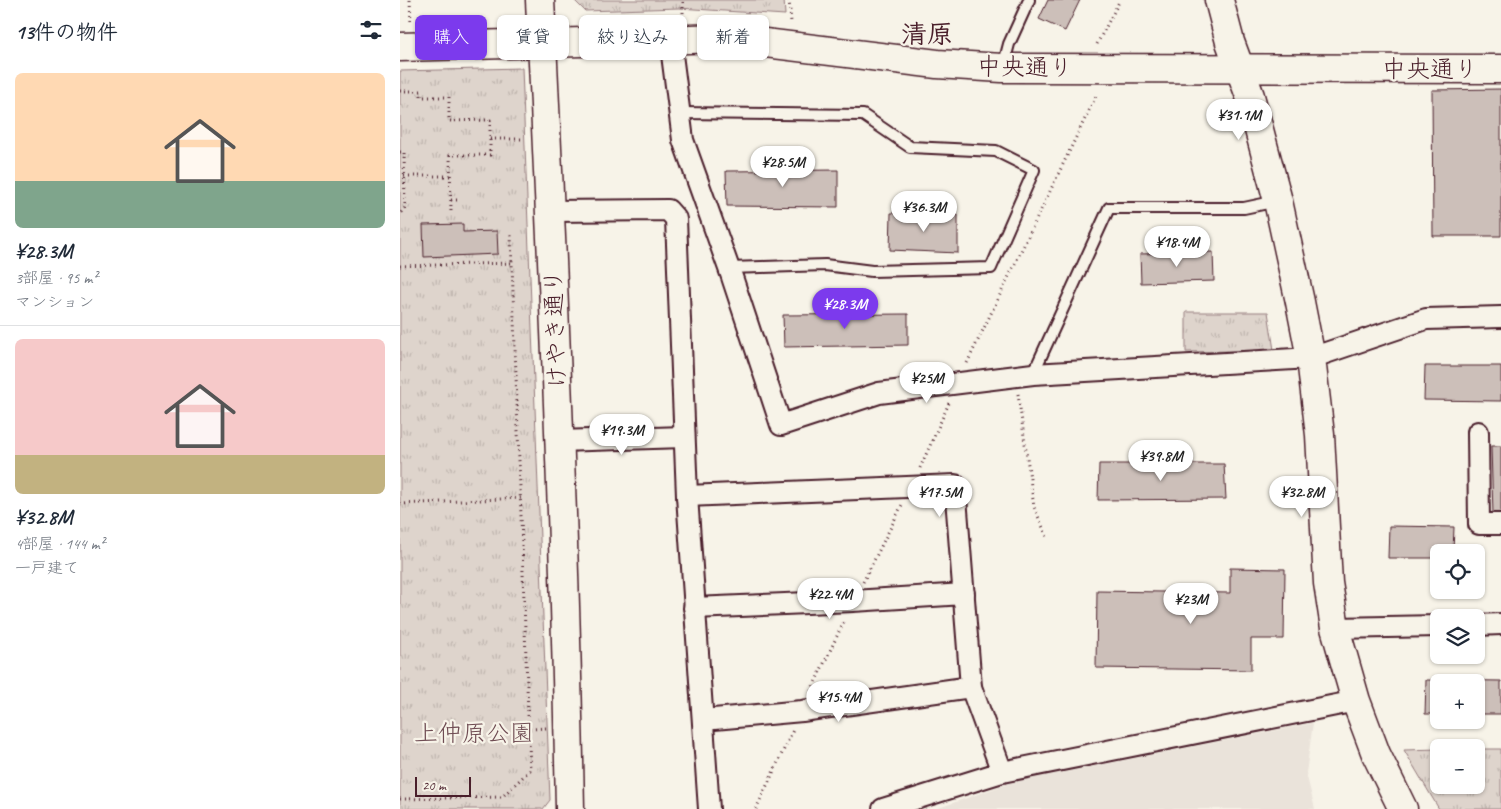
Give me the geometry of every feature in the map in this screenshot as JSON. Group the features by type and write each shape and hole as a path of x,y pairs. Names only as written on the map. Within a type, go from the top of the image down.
{"street":[{"name":"けやき通り","path":"540,0 541,15"},
{"path":"1219,0 1230,42 1250,96 1278,201 1311,358 1320,435 1328,583 1335,628 1356,702 1376,754 1403,809"},
{"name":"中央通り","path":"687,39 725,38 937,64 1002,68 1501,69"},
{"name":"中央通り","path":"400,46 497,44"},
{"name":"けやき通り","path":"544,60 559,441 570,809"},
{"path":"673,60 682,140 781,425 879,393 1024,374 1311,358 1426,319 1501,318"},
{"path":"550,211 668,210 676,220 687,496 709,809"},
{"path":"1478,432 1479,524 1501,524"},
{"path":"559,441 684,437"},
{"path":"687,496 955,485 971,687 1002,772"},
{"path":"694,608 964,594"},
{"path":"1485,625 1501,624"},
{"path":"1335,628 1430,626"},
{"path":"703,720 802,711 971,687"},
{"path":"885,809 1002,772 1356,702"}],"lane":[{"path":"1002,68 1009,44 1028,0"},
{"path":"679,113 863,115 910,147 996,151 1034,170 991,268 872,270 825,265 728,268"},
{"path":"1024,374 1108,208 1244,208 1278,201"}],"path":[{"path":"683,0 683,13"},
{"path":"789,0 791,22"},
{"path":"1098,44 1120,0"},
{"path":"400,91 421,91 421,97 449,97 449,121 490,120 490,155 450,155 451,212"},
{"path":"958,382 1097,94"},
{"path":"490,139 525,139"},
{"path":"400,152 404,152 405,208 400,214"},
{"path":"404,176 450,176"},
{"path":"451,200 458,200"},
{"path":"400,799 502,797 530,770 530,729 510,235"},
{"path":"400,266 511,263"},
{"path":"1024,374 1034,508 1048,539"},
{"path":"400,504 521,498"},
{"path":"530,729 548,728"}],"shaded area":[{"path":"1313,723 1306,773 1315,809 936,809 1009,783"}],"green space":[{"path":"574,0 784,0 785,15 679,8 585,11"},
{"name":"上仲原公園","path":"522,68 550,800 543,809 400,809 400,71"},
{"path":"1186,312 1268,312 1274,350 1186,352"},
{"path":"1430,749 1430,794 1404,750"},
{"path":"1485,749 1501,749 1501,809 1439,809 1430,794 1485,794"}],"building":[{"path":"1048,0 1080,0 1065,31 1039,19"},
{"path":"1501,89 1501,236 1433,236 1432,90"},
{"path":"838,170 838,207 727,206 726,171"},
{"path":"891,213 958,215 958,253 890,250"},
{"path":"463,224 463,232 497,231 498,254 424,257 423,225"},
{"path":"1213,252 1214,281 1141,283 1140,254"},
{"path":"908,314 908,345 784,347 783,315"},
{"path":"1425,366 1501,366 1501,401 1424,400"},
{"path":"1491,446 1501,446 1501,515 1493,515"},
{"path":"1099,464 1224,464 1226,499 1098,500"},
{"path":"1389,526 1454,527 1453,544 1430,544 1430,558 1388,558"},
{"path":"1230,568 1285,569 1284,639 1251,639 1251,670 1096,668 1097,591 1230,593"},
{"path":"1426,680 1430,680 1430,714 1425,714"},
{"path":"1485,681 1501,681 1501,714 1485,714"}],"district":[{"name":"清原","path":"927,34"}]}
